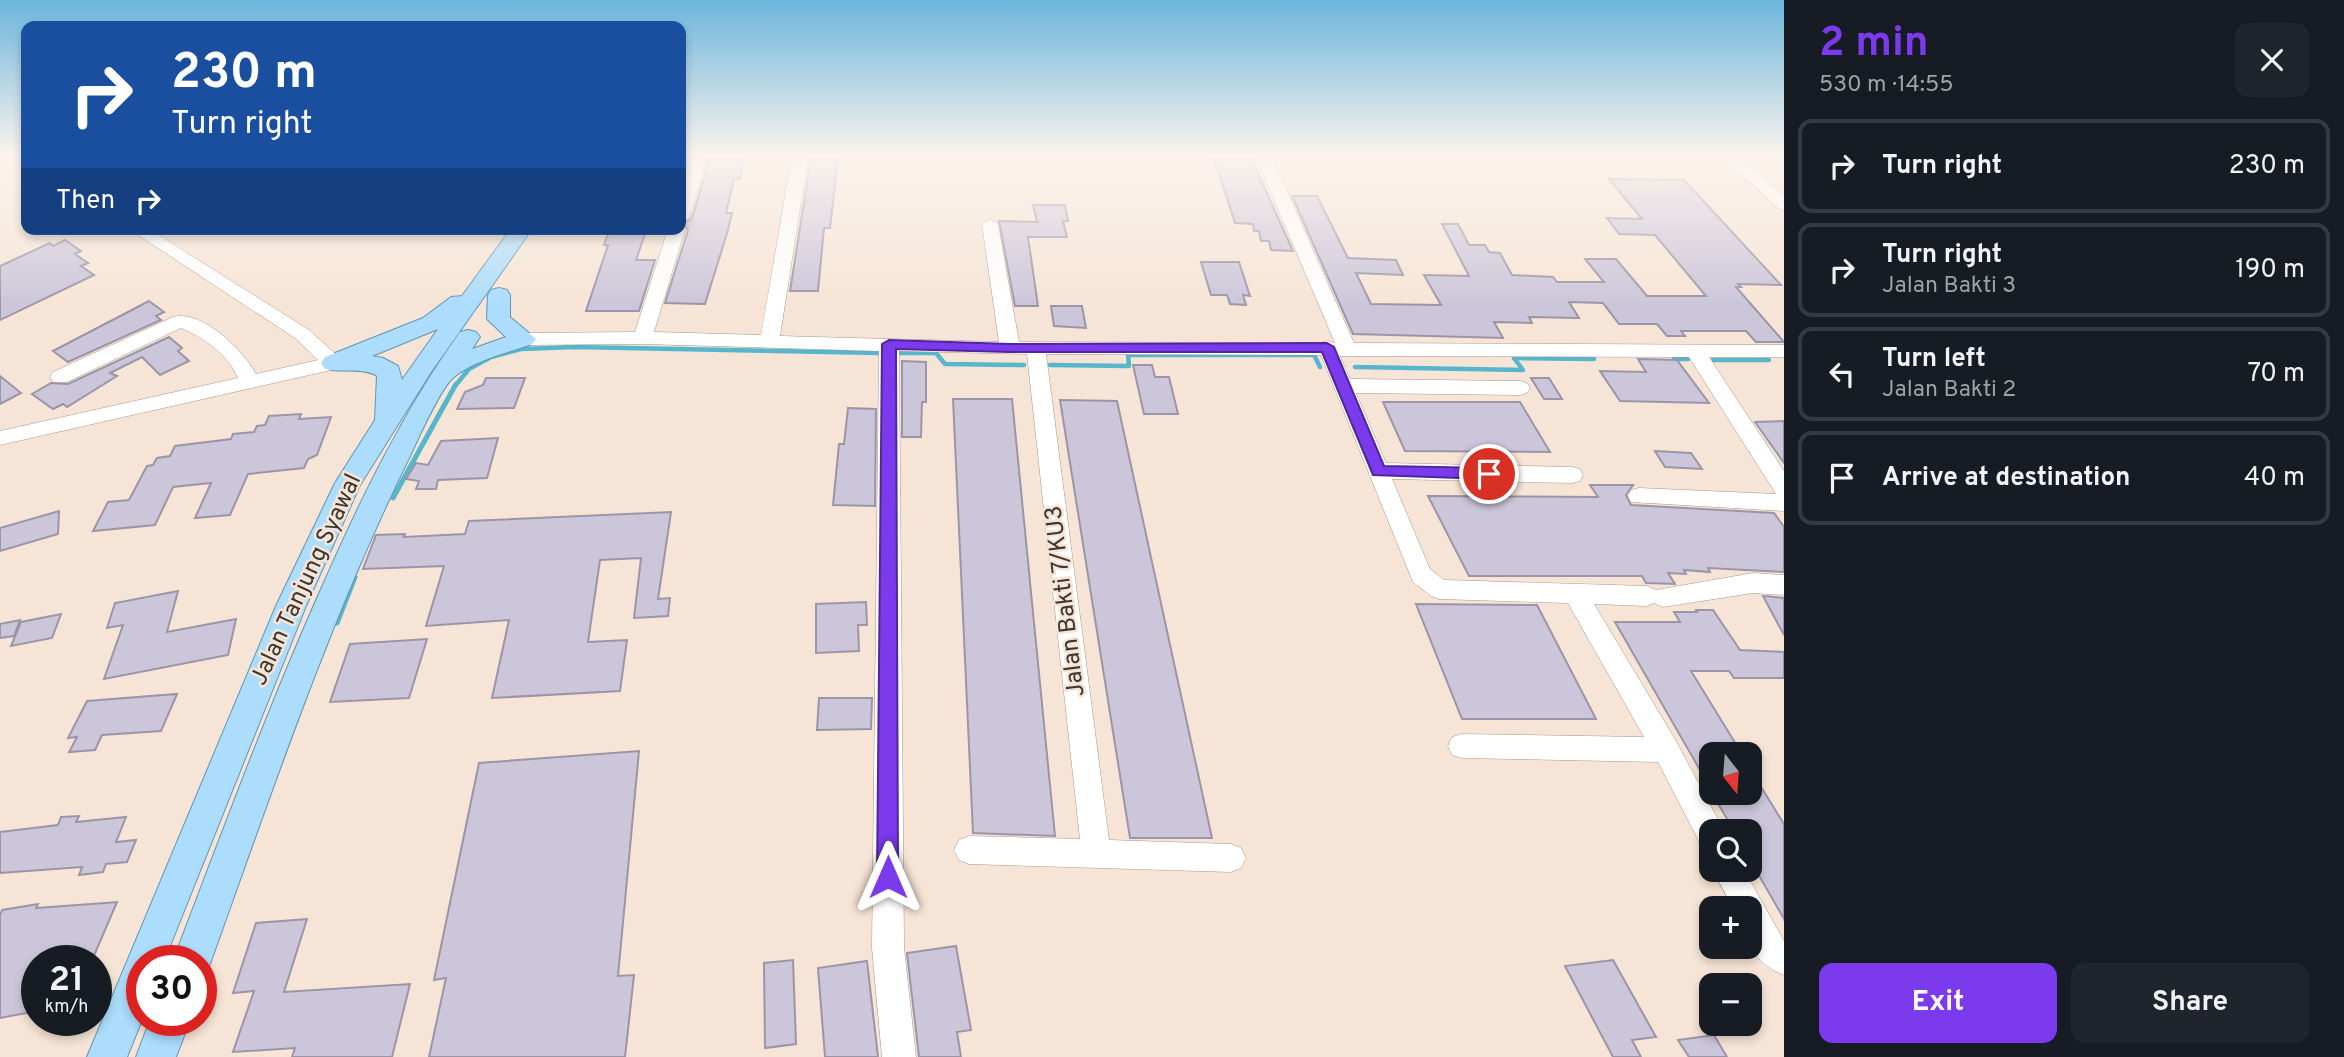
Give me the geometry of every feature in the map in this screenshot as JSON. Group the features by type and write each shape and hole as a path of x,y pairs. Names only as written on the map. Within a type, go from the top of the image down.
{"main road":[{"name":"Jalan Tanjung Syawal","path":"198,945 318,629 386,475 440,375 491,290 519,235"},
{"name":"Jalan Tanjung Syawal","path":"152,945 295,597 348,483 422,366 540,235"},
{"path":"333,363 431,323 491,290 498,318 524,338"},
{"path":"440,375 475,356 524,338"},
{"path":"333,363 375,364 389,372 390,393 385,428"},
{"path":"107,1057 126,1009"},
{"path":"156,1057 164,1036"}],"street":[{"path":"770,341 792,206"},
{"path":"1283,206 1337,348 1343,386 1421,575 1439,589 1655,596 1753,583 1784,585"},
{"path":"990,224 1010,348"},
{"path":"146,235 302,334 333,363"},
{"path":"643,338 675,235"},
{"path":"60,377 180,321 240,359 250,382"},
{"path":"524,338 643,338 1010,348 1784,351"},
{"path":"889,344 888,948 899,1057"},
{"name":"Jalan Bakti 7/KU3","path":"1035,348 1096,854"},
{"path":"1696,352 1784,489"},
{"path":"0,438 333,363"},
{"path":"1343,386 1520,388"},
{"path":"1378,471 1572,475"},
{"path":"1639,496 1784,503"},
{"path":"1575,593 1666,750 1702,819"},
{"path":"1462,746 1666,750"},
{"path":"969,850 1231,858"},
{"path":"1762,935 1770,950 1784,959"}],"building":[{"path":"696,206 728,206 726,213 732,213 705,304 665,303 688,230 686,222 692,218"},
{"path":"803,206 832,206 830,228 824,228 818,291 790,291"},
{"path":"1033,206 1065,206 1068,221 1063,221 1067,237 1028,237 1038,306 1015,306 999,221 1037,222"},
{"path":"1230,206 1273,206 1293,251 1271,250 1269,241 1261,241 1259,231 1254,231 1253,224 1235,223"},
{"path":"1297,206 1322,206 1348,258 1396,260 1403,275 1356,273 1371,304 1441,305 1424,275 1469,276 1442,224 1458,224 1469,245 1485,245 1489,252 1500,253 1512,275 1553,277 1557,282 1604,282 1585,259 1616,259 1647,296 1706,296 1655,235 1619,234 1607,218 1642,219 1632,206 1708,206 1781,285 1738,284 1741,287 1736,287 1784,342 1756,342 1746,331 1681,331 1685,336 1667,336 1657,324 1619,324 1603,303 1569,302 1579,318 1529,317 1532,323 1494,322 1503,338 1353,334"},
{"path":"608,235 645,235 636,260 655,260 639,311 586,311 608,245 604,245"},
{"path":"65,240 81,251 75,254 88,263 81,266 94,275 0,320 0,266 50,243 53,246"},
{"path":"1201,262 1239,262 1250,296 1243,295 1246,305 1230,304 1227,295 1211,295"},
{"path":"149,301 164,312 156,316 161,320 68,362 53,351"},
{"path":"1051,306 1082,306 1086,328 1054,326"},
{"path":"169,337 182,348 178,351 189,361 160,375 142,357 110,373 117,376 67,407 63,404 53,409 32,394 51,383 68,384"},
{"path":"1638,359 1677,360 1709,403 1620,401 1600,371 1646,372"},
{"path":"902,361 926,362 926,402 922,402 921,437 902,437"},
{"path":"1133,365 1152,365 1155,377 1169,377 1178,414 1144,414"},
{"path":"0,376 21,393 0,404"},
{"path":"486,378 525,378 514,408 457,409 465,392 483,385"},
{"path":"1531,378 1549,378 1562,399 1544,399"},
{"path":"953,399 1012,399 1055,836 973,833"},
{"path":"1060,400 1117,401 1212,838 1130,838"},
{"path":"1383,402 1520,402 1550,452 1405,451"},
{"path":"848,408 876,409 875,506 833,505 839,444 844,444"},
{"path":"301,414 299,419 331,417 317,455 308,459 304,468 248,474 230,515 195,518 211,483 173,487 155,525 93,531 108,502 129,500 147,466 153,465 157,458 170,456 175,446 231,439 233,434 254,432 257,426 265,425 269,416"},
{"path":"1784,421 1784,463 1755,422"},
{"path":"498,438 487,478 438,480 436,489 416,489 419,481 406,479 416,463 428,465 441,441"},
{"path":"1655,451 1691,453 1702,469 1665,467"},
{"path":"1590,485 1633,485 1626,495 1631,505 1774,513 1784,527 1784,572 1708,568 1710,572 1684,570 1686,574 1668,573 1675,584 1646,583 1642,576 1469,576 1428,496 1598,497"},
{"path":"59,511 58,534 0,551 0,528"},
{"path":"671,512 658,599 670,598 668,616 634,618 641,558 600,560 588,642 627,640 620,691 492,698 509,620 426,626 444,566 363,569 376,535 405,534 404,537 465,534 469,521"},
{"path":"178,591 167,632 236,619 228,655 104,679 123,625 107,628 115,603"},
{"path":"1763,596 1784,598 1784,635"},
{"path":"866,602 867,625 858,625 859,651 816,653 816,604"},
{"path":"1416,604 1537,605 1596,719 1462,719"},
{"path":"1696,610 1713,610 1740,650 1784,652 1784,678 1734,678 1729,671 1691,671 1735,742 1699,742 1699,768 1615,622 1680,622 1674,612 1697,612"},
{"path":"61,614 52,638 11,646 21,622"},
{"path":"20,620 14,636 0,638 0,624"},
{"path":"427,639 409,698 330,702 350,644"},
{"path":"177,694 161,731 102,735 95,750 69,752 77,737 68,738 87,701"},
{"path":"819,698 872,698 871,729 817,730"},
{"path":"639,751 618,976 634,975 625,1057 429,1057 446,978 434,980 479,763"},
{"path":"1762,788 1784,824 1784,919 1762,881 1762,819 1727,819 1719,805 1762,805"},
{"path":"79,816 76,822 126,817 116,842 136,840 127,862 106,864 103,872 79,875 82,867 0,873 0,832 58,825 61,817"},
{"path":"117,902 99,945 21,945 21,1014 0,1018 0,915 2,910 38,904 36,908"},
{"path":"307,919 284,992 410,984 392,1057 292,1057 295,1048 233,1052 254,991 233,993 256,923"},
{"path":"956,946 971,1030 957,1032 961,1057 919,1057 907,953"},
{"path":"793,960 796,1044 765,1048 764,963"},
{"path":"1613,960 1656,1037 1632,1040 1641,1057 1613,1057 1565,966"},
{"path":"867,961 878,1057 825,1057 818,968"},
{"path":"1715,1036 1727,1057 1689,1057 1678,1040"}],"waterway":[{"path":"455,386 469,369 491,357 521,349 575,347 880,353"},
{"path":"898,353 936,353 945,364 1024,365"},
{"path":"1050,365 1129,366 1128,355 1314,355 1320,367"},
{"path":"1355,367 1523,370 1514,358 1594,359"},
{"path":"1674,359 1688,359"},
{"path":"1713,360 1769,360"},
{"path":"393,498 456,384"},
{"path":"337,623 355,577"}],"route":[{"path":"888,877 889,344 1010,348 1327,347 1378,471 1489,474"}]}
